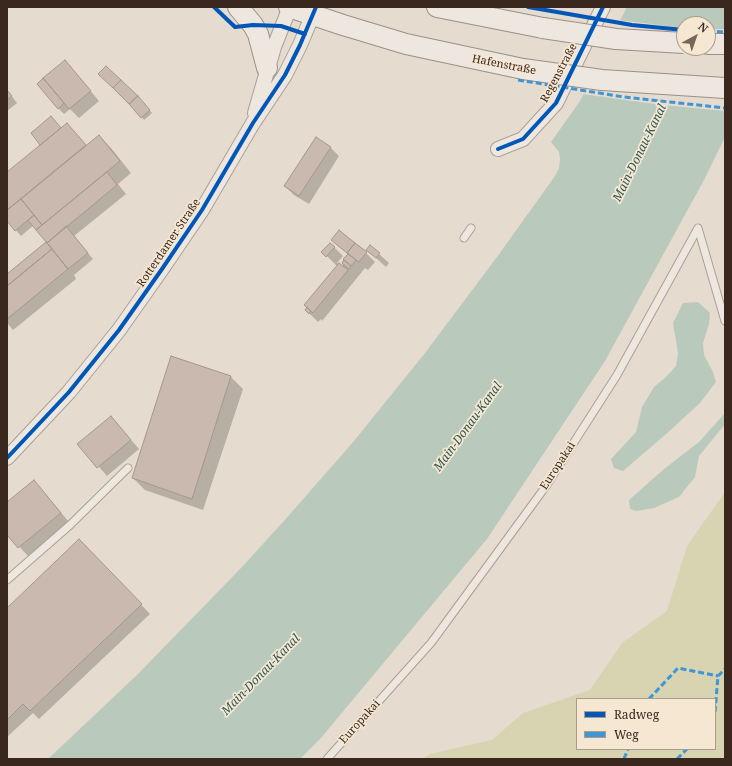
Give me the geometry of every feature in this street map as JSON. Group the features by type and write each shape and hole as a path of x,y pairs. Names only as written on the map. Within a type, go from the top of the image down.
{"main road":[{"path":"238,7 253,25 258,34 267,68"},
{"name":"Hafenstraße","path":"290,7 315,11 406,44 523,69 602,80 725,88"},
{"path":"437,7 543,28 616,39 676,43"}],"street":[{"name":"Rotterdamer Straße","path":"253,123 267,68 290,7"},
{"name":"Regenstraße","path":"498,149 523,139 556,104 604,7"},
{"name":"Rotterdamer Straße","path":"7,458 69,392 119,330 202,210 253,123 285,75 315,11"}],"lane":[{"path":"464,238 471,228"},
{"name":"Europakai","path":"327,759 431,643 546,486 617,375 698,228 725,321"},
{"path":"7,580 70,525 128,468"}],"shaded area":[{"path":"725,492 725,759 423,759 430,754 492,740 523,713 590,690 622,643 667,611 687,546"}],"water":[{"name":"Main-Donau-Kanal","path":"627,7 725,7 725,137 704,180 605,361 487,539 320,739 300,759 48,759 138,674 241,568 354,441 425,353 497,257 555,176 559,168 560,159 559,152 551,142 580,101"},
{"path":"698,302 710,313 709,324 703,343 704,355 713,372 716,382 700,403 623,471 614,468 611,459 636,432 642,407 654,387 676,366 678,353 673,323 683,303"},
{"path":"725,413 725,424 699,456 695,477 679,497 654,508 636,511 630,509 629,500 664,469 699,442"}],"pier":[{"path":"619,20 676,27 676,56 716,56 716,29 725,29 725,111 662,105 582,94"}],"building":[{"path":"65,60 91,91 69,109 43,78"},
{"path":"106,66 121,80 113,88 98,74"},
{"path":"43,78 64,103 58,109 37,84"},
{"path":"121,80 138,96 129,104 113,88"},
{"path":"7,90 12,96 7,100"},
{"path":"138,96 150,110 141,118 129,104"},
{"path":"51,116 61,128 40,145 31,133"},
{"path":"67,123 86,145 7,210 7,172"},
{"path":"99,135 120,161 42,225 21,199"},
{"path":"316,137 331,147 299,196 284,186"},
{"path":"107,172 117,185 47,243 36,230"},
{"path":"21,199 34,215 15,231 7,221 7,210"},
{"path":"34,215 42,225 36,230 28,220"},
{"path":"66,226 88,253 68,269 47,243"},
{"path":"339,230 355,243 347,253 331,240"},
{"path":"46,242 52,249 7,286 7,274"},
{"path":"330,243 335,247 326,257 321,252"},
{"path":"355,243 367,252 359,262 347,253"},
{"path":"370,245 380,253 376,258 366,250"},
{"path":"52,249 68,269 7,319 7,286"},
{"path":"348,254 356,260 351,266 343,259"},
{"path":"344,260 351,266 349,269 342,263"},
{"path":"339,263 348,270 313,313 304,305"},
{"path":"307,307 311,311 309,314 305,310"},
{"path":"171,356 231,376 192,499 132,478"},
{"path":"111,416 131,440 97,468 77,444"},
{"path":"34,480 61,513 18,548 7,535 7,502"},
{"path":"79,539 142,604 30,711 23,704 7,720 7,608"}],"marked path":[{"path":"716,31 725,32"},
{"path":"518,80 624,97 725,108"},
{"path":"650,698 678,668 718,676"},
{"path":"716,700 718,676 725,669"},
{"path":"624,759 628,750"},
{"path":"677,759 686,750"}],"cycle path":[{"path":"214,7 235,27 253,25 281,26 305,34"},
{"path":"7,458 69,392 119,330 162,269 202,210 253,123 285,75 300,45 316,7"},
{"path":"528,7 632,25 676,29"},
{"path":"498,149 523,139 556,103 603,7"}]}
